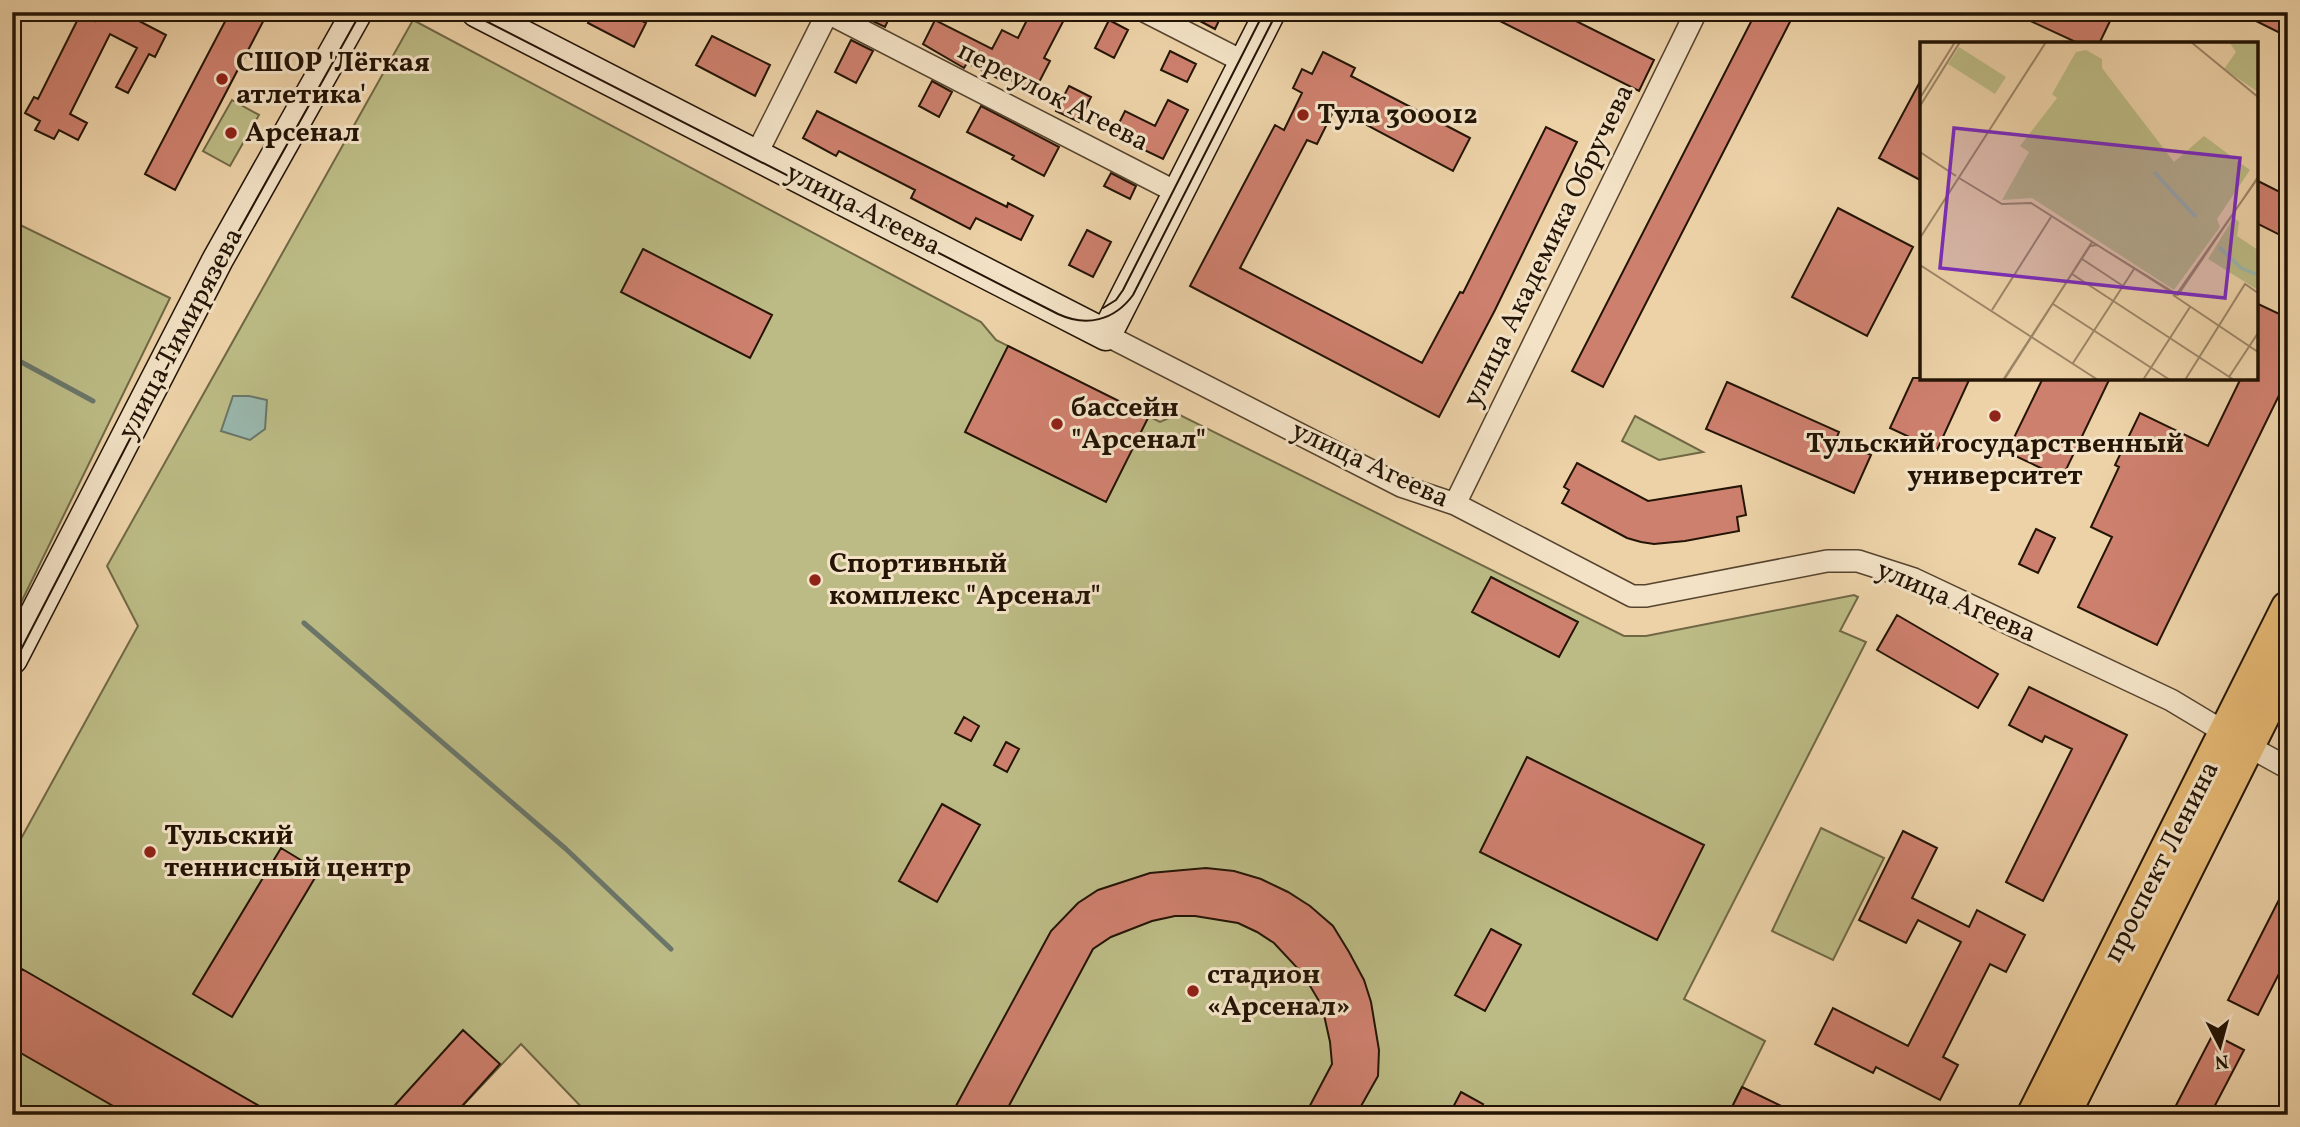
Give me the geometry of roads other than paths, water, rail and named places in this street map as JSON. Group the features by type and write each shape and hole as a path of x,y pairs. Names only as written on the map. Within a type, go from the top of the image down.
{"main road":[{"name":"проспект Ленина","path":"2063,1115 2237,740 2288,608"},
{"name":"проспект Ленина","path":"2034,1115 2237,740 2288,665"}],"street":[{"name":"улица Тимирязева","path":"12,659 219,259 357,12"},
{"name":"улица Агеева","path":"477,12 1401,486 1455,504 1632,596 1646,596 1827,561 1858,561 1914,579 2171,700 2288,768"},
{"path":"756,155 828,12"},
{"name":"переулок Агеева","path":"828,12 1178,194"},
{"path":"1146,12 1244,62"},
{"path":"1107,335 1270,12"},
{"name":"улица Академика Обручева","path":"1455,504 1696,12"}],"waterway":[{"path":"12,357 93,401"},
{"path":"304,623 566,849 671,949"}],"tram line":[{"path":"12,667 222,261 361,12"},
{"path":"468,12 1058,314 1089,321 1117,311 1133,295 1277,12"},
{"path":"1103,308 1116,300 1123,290 1264,12"}],"place":[{"name":"СШОР 'Лёгкая атлетика'","path":"222,79"},
{"name":"Тула 300012","path":"1303,115"},
{"name":"Арсенал","path":"231,133"},
{"name":"Тульский государственный университет","path":"1995,416"},
{"name":"бассейн \"Арсенал\"","path":"1057,424"},
{"name":"Спортивный комплекс \"Арсенал\"","path":"815,580"},
{"name":"Тульский теннисный центр","path":"150,852"},
{"name":"стадион «Арсенал»","path":"1193,991"}]}
